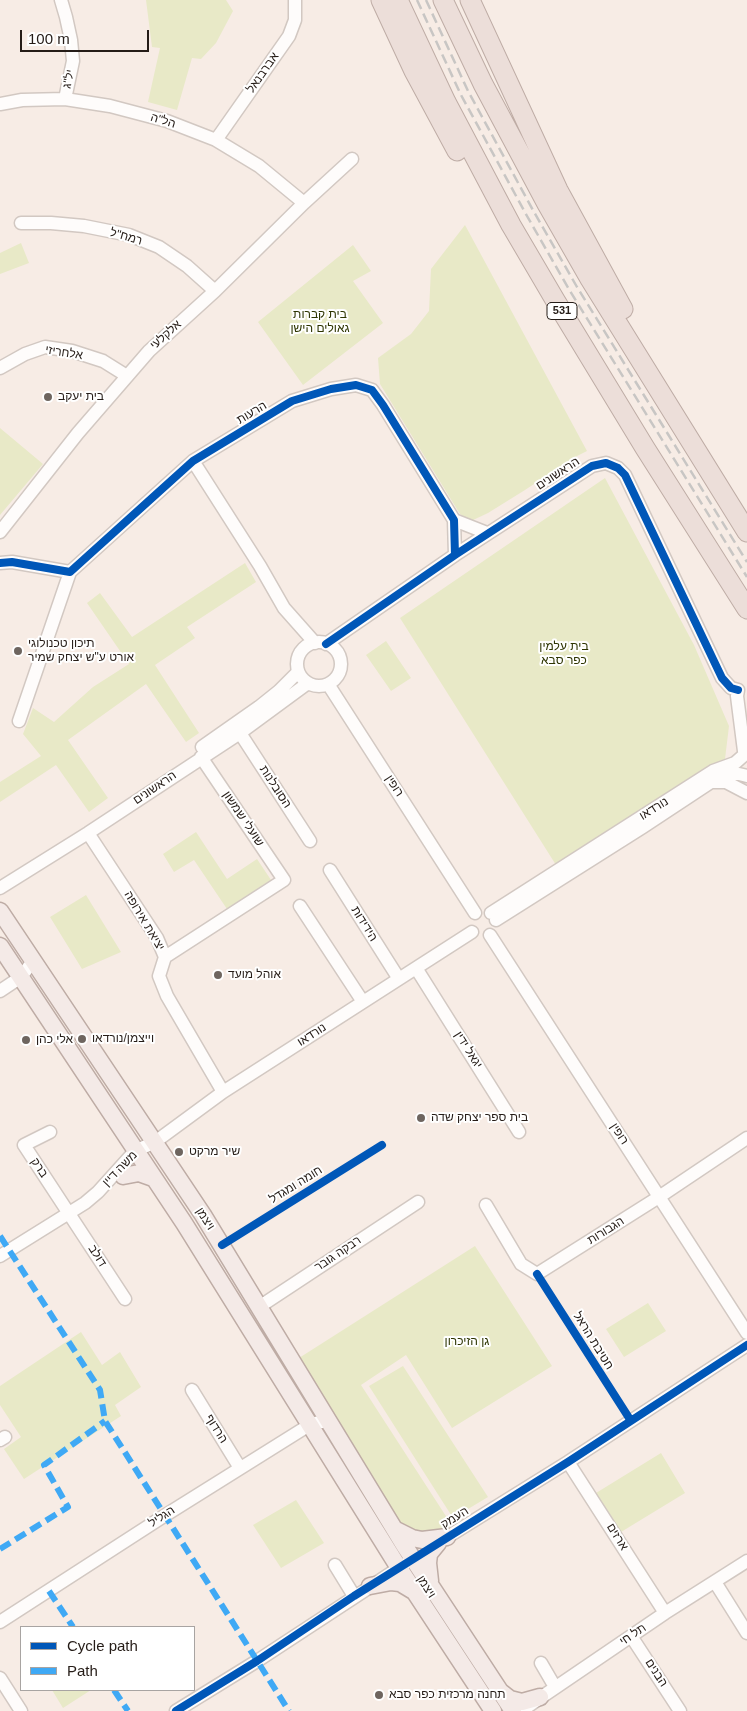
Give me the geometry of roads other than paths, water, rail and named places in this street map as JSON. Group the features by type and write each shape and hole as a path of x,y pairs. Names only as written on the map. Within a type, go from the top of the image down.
{"highway":[{"path":"382,0 414,71 445,130 500,223 646,448"},
{"name":"531","path":"398,0 427,64 488,184 555,300 747,609"},
{"path":"443,0 482,84 547,204 747,532"},
{"path":"470,0 558,190 716,482"}],"main road":[{"name":"ויצמן","path":"0,911 217,1238 394,1529 406,1563"},
{"name":"ויצמן","path":"2,948 200,1249 310,1425 424,1590 513,1711"},
{"path":"123,1176 139,1173 153,1178"},
{"path":"394,1529 412,1538 442,1540"},
{"path":"370,1586 391,1582 424,1590 429,1554 442,1540"},
{"name":"ויצמן","path":"424,1590 493,1711"},
{"path":"499,1691 516,1701 529,1701 540,1696"}],"street":[{"name":"יל\"ג","path":"60,0 71,40 73,62 65,98"},
{"name":"אברבנאל","path":"216,140 289,36 295,20 295,0"},
{"name":"הל\"ה","path":"0,104 22,100 65,98 110,106 158,119 216,140 259,166 304,203"},
{"name":"אלקלעי","path":"0,532 78,433 149,350 215,291 304,203 352,159"},
{"name":"רמח\"ל","path":"21,223 50,223 76,226 129,236 159,247 187,266 215,291"},
{"name":"אלחריזי","path":"0,368 24,354 45,347 103,361 127,376"},
{"name":"הרעות","path":"19,722 70,572 193,461 292,401 331,388 356,385 372,390 454,520"},
{"path":"193,461 260,566 284,608 320,644 337,653 340,667 334,680 322,686 308,683 302,678 298,672 297,664 298,657 302,651 320,644"},
{"name":"הראשונים","path":"320,644 592,466 606,463 618,468 630,484 722,678 731,688 742,688"},
{"path":"455,555 454,520 487,533"},
{"path":"0,563 12,562 70,572"},
{"name":"הראשונים","path":"0,879 18,870 101,816 198,750 259,706 298,672"},
{"name":"הראשונים","path":"0,888 88,833 240,732 308,683"},
{"name":"רופין","path":"328,684 475,913"},
{"path":"742,688 737,696 744,728 744,752 747,771"},
{"name":"הסובלנות","path":"240,732 310,841"},
{"name":"נורדאו","path":"493,917 713,771 735,763 744,752"},
{"name":"שועלי שמשון","path":"165,958 284,880 202,757"},
{"name":"נורדאו","path":"493,917 643,827 711,782 732,774 747,776"},
{"path":"711,782 726,782 747,793"},
{"name":"יציאת אירופה","path":"88,833 157,938 165,958 159,976 167,996 223,1092"},
{"name":"הידידות","path":"330,870 398,979"},
{"path":"300,906 363,1002"},
{"path":"483,910 493,917 495,929 490,935 478,936 472,932 470,920 475,913 483,910"},
{"name":"נורדאו","path":"155,1142 223,1092 472,932"},
{"name":"רופין","path":"490,935 747,1333"},
{"path":"1,991 6,983 8,974 7,962 2,948"},
{"path":"1,991 21,977 33,961"},
{"name":"יגאל ידין","path":"416,968 519,1132"},
{"name":"ברק","path":"50,1132 24,1145 70,1214"},
{"name":"הגבורות","path":"486,1205 521,1264 537,1274 659,1197 747,1138"},
{"name":"משה דיין","path":"0,1256 70,1214 155,1142"},
{"name":"משה דיין","path":"98,1192 123,1176 139,1156"},
{"name":"רבקה גובר","path":"258,1307 418,1202"},
{"name":"דולב","path":"70,1214 124,1299"},
{"name":"העמק","path":"176,1711 257,1661 442,1540 568,1462 747,1345"},
{"name":"הרדוף","path":"192,1390 240,1468"},
{"name":"הגליל","path":"2,1618 310,1425 328,1420"},
{"name":"ארזים","path":"568,1462 665,1613"},
{"name":"תל חי","path":"521,1711 540,1696 665,1613 747,1561"},
{"path":"335,1565 354,1596"},
{"path":"715,1582 747,1633"},
{"name":"הבנים","path":"631,1636 680,1711"},
{"path":"541,1663 555,1687"},
{"path":"0,1678 21,1711"}],"railway":[{"path":"417,0 461,95 527,216 570,291 747,577"},
{"path":"426,0 468,91 534,212 577,287 747,562"}],"place":[{"name":"בית יעקב","path":"48,397"},
{"name":"תיכון טכנולוגי אורט ע\"ש יצחק שמיר","path":"18,651"},
{"name":"אוהל מועד","path":"218,975"},
{"name":"וייצמן/נורדאו","path":"82,1039"},
{"name":"אלי כהן","path":"26,1040"},
{"name":"בית ספר יצחק שדה","path":"421,1118"},
{"name":"שיר מרקט","path":"179,1152"},
{"name":"תחנה מרכזית כפר סבא","path":"379,1695"}],"park label":[{"name":"בית קברות גאולים הישן","path":"320,322"},
{"name":"בית עלמין כפר סבא","path":"564,654"},
{"name":"גן הזיכרון","path":"467,1342"}]}
